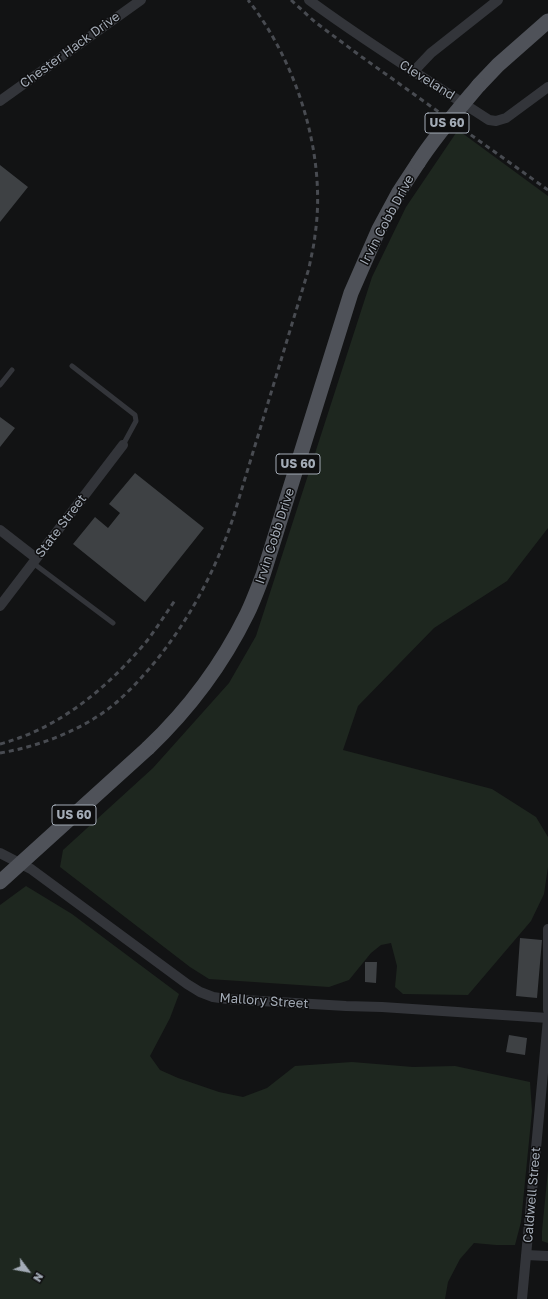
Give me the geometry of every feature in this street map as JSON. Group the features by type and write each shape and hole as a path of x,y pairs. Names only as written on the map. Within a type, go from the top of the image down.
{"main road":[{"name":"Irvin Cobb Drive","path":"0,882 148,748 177,718 212,675 247,614 263,575 351,293 379,229 399,192 429,146 456,111 498,65 548,21"}],"street":[{"name":"Chester Hack Drive","path":"0,101 141,0"},
{"name":"Cleveland","path":"309,0 413,72 489,120 496,121 506,118 548,87"},
{"path":"413,72 431,53 498,0"},
{"name":"State Street","path":"0,606 123,445"},
{"path":"0,530 35,560"},
{"name":"Mallory Street","path":"0,853 31,869 187,984 200,992 213,997 258,1002 382,1007 548,1018"},
{"path":"548,929 548,1010"},
{"name":"Caldwell Street","path":"522,1299 546,1066 548,1018"},
{"path":"526,1255 548,1256"}],"lane":[{"path":"72,366 135,415 136,421 123,445"},
{"path":"0,385 12,370"},
{"path":"35,560 113,623"}],"shaded area":[{"path":"458,130 548,196 548,528 507,581 434,628 358,706 343,750 492,789 536,817 548,837 548,867 544,894 531,921 468,995 403,994 395,987 397,966 391,943 381,945 371,953 349,980 329,987 209,979 190,967 60,867 63,850 153,768 229,683 256,636 372,277 406,207"},
{"path":"26,886 72,914 179,994 170,1018 150,1056 160,1070 178,1078 219,1092 243,1097 267,1088 295,1066 352,1062 413,1067 455,1066 530,1082 532,1111 521,1222 515,1245 474,1243 460,1259 448,1282 445,1299 0,1299 0,905"},
{"path":"548,1170 548,1243 542,1241 542,1231"}],"building":[{"path":"0,165 28,187 0,222"},
{"path":"0,417 15,428 0,447"},
{"path":"135,473 204,528 145,602 73,544 95,517 108,528 120,513 109,504"},
{"path":"520,938 542,940 537,998 516,996"},
{"path":"365,962 377,962 376,983 365,982"},
{"path":"509,1035 527,1038 525,1055 506,1052"}],"railway":[{"path":"0,753 47,741 77,728 105,711 118,701 137,682 172,640 187,617 213,568 233,518 309,268 315,239 318,205 312,142 294,81 281,52 248,0"},
{"path":"291,0 315,22 359,55 548,190"},
{"path":"0,744 43,728 81,704 98,690 115,675 146,642 176,599"}]}
